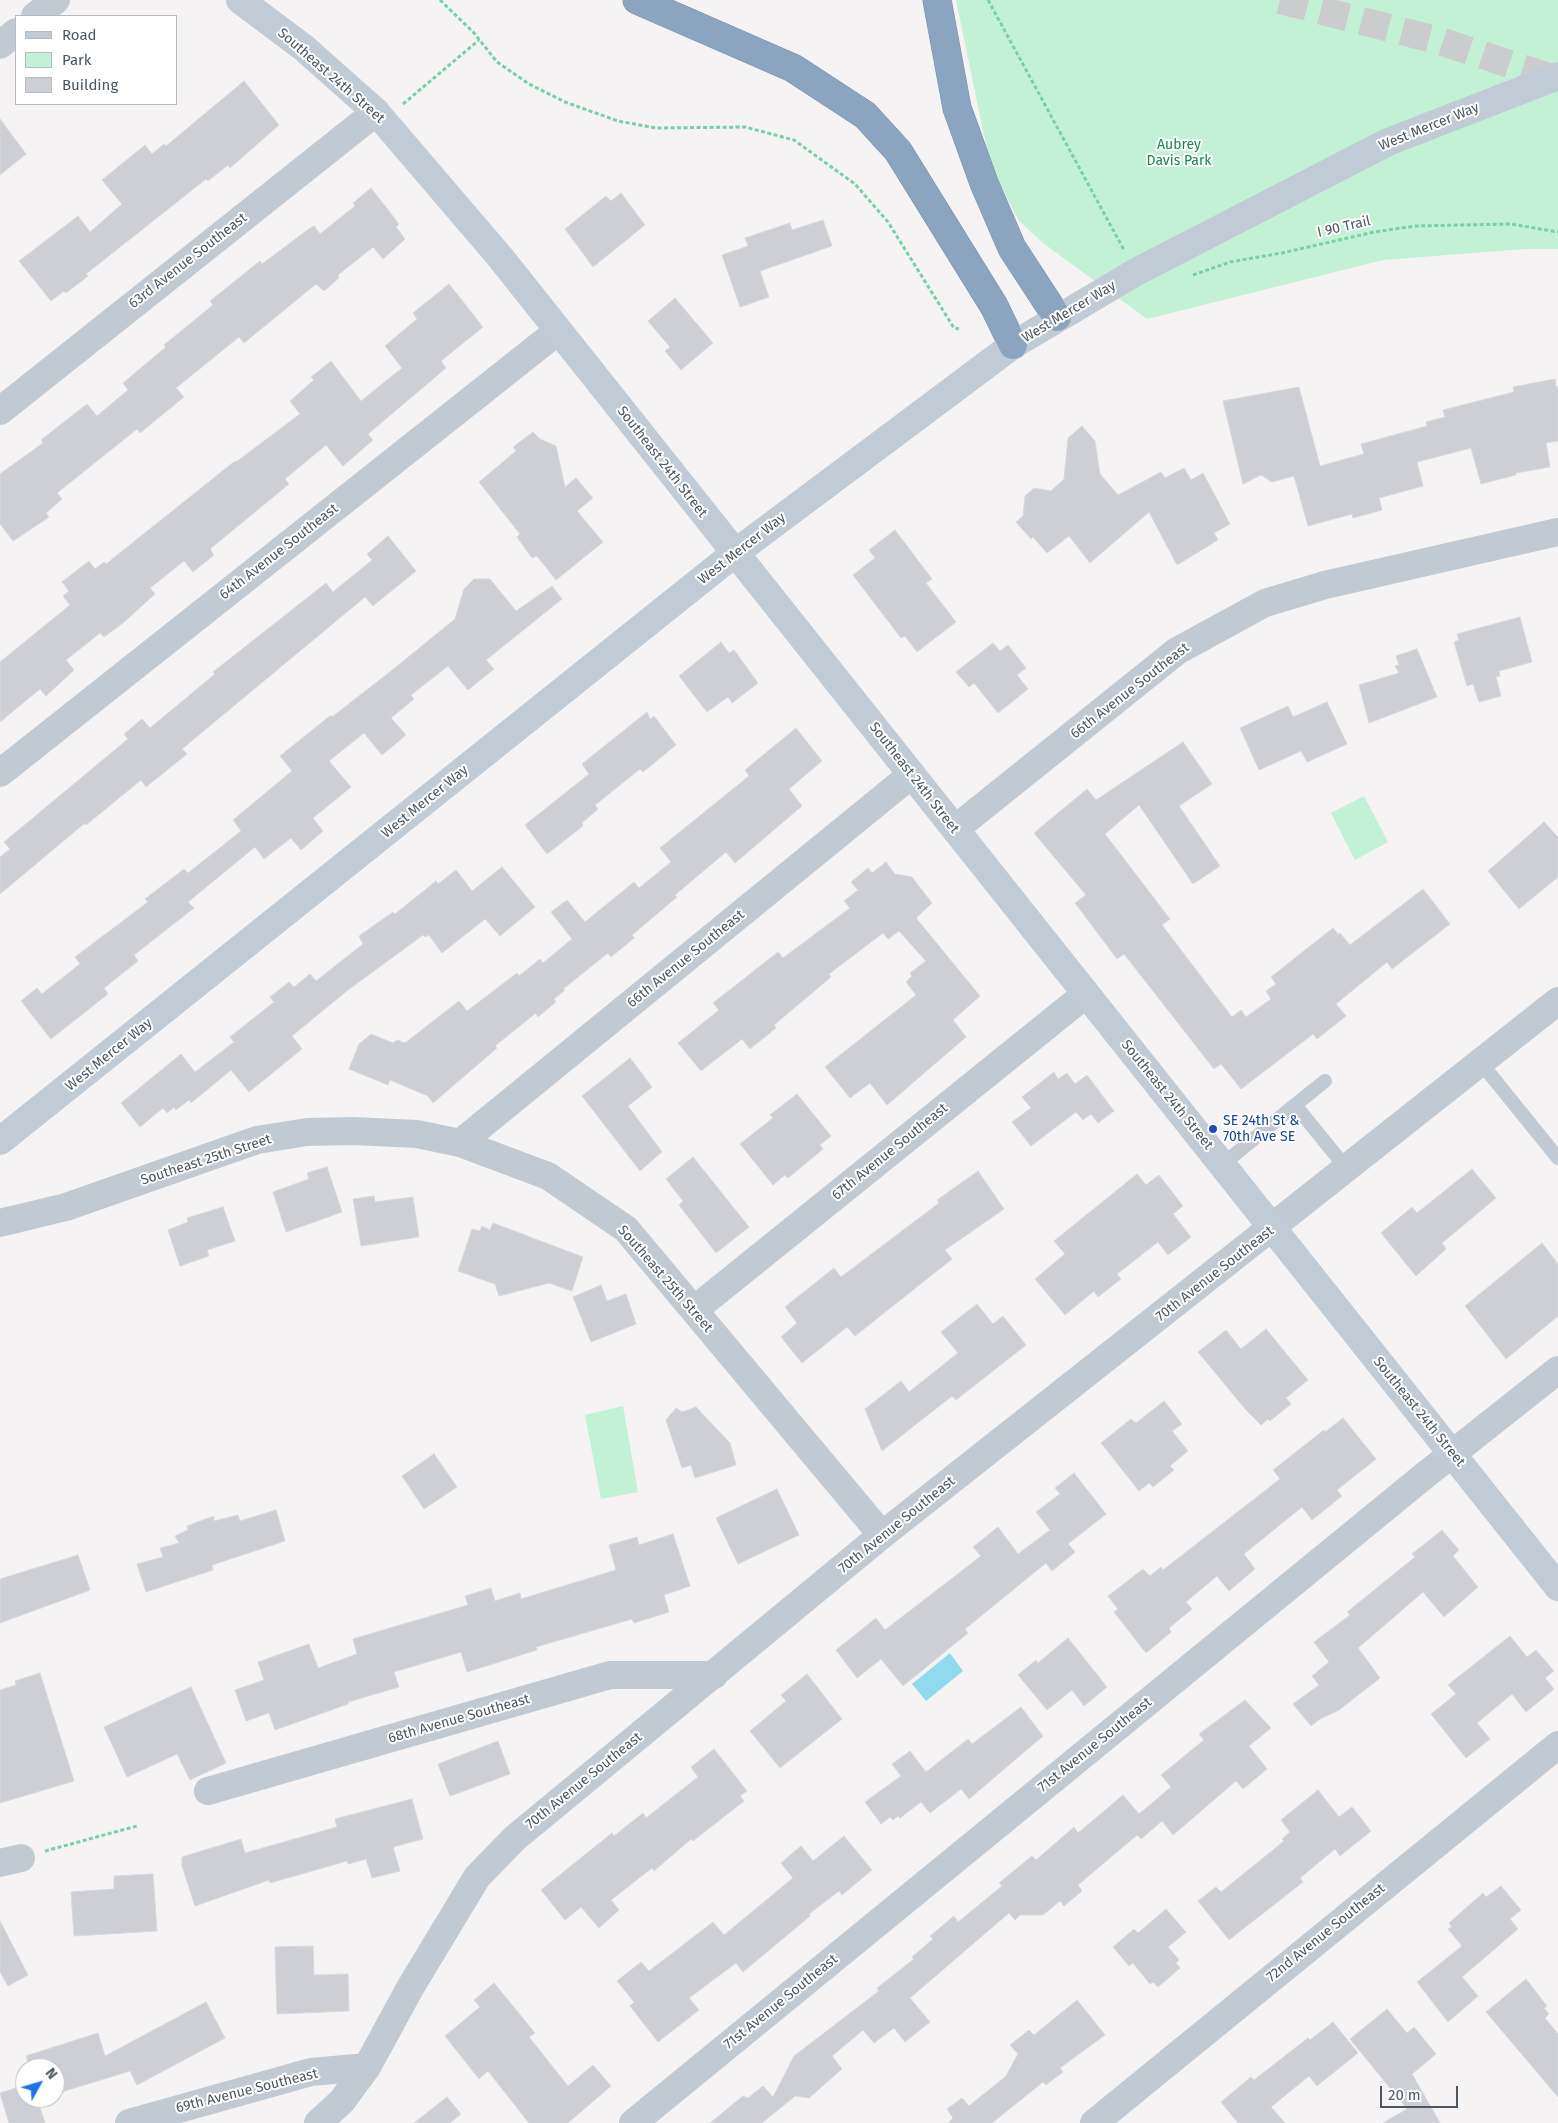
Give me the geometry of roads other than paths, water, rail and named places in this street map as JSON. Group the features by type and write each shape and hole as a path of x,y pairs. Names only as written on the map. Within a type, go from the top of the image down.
{"highway":[{"path":"637,0 793,68 865,115 898,151 988,296 1013,345"},
{"path":"936,0 957,108 984,183 1012,248 1057,317"}],"street":[{"path":"36,15 56,0"},
{"name":"Southeast 24th Street","path":"240,0 304,48 380,117 500,257 1558,1587"},
{"path":"0,44 15,33"},
{"name":"West Mercer Way","path":"0,1141 735,553 1013,345 1057,317 1136,272 1388,142 1558,76"},
{"name":"63rd Avenue Southeast","path":"0,411 380,117"},
{"name":"64th Avenue Southeast","path":"0,773 558,331"},
{"name":"66th Avenue Southeast","path":"955,829 1177,651 1266,603 1325,585 1558,532"},
{"name":"66th Avenue Southeast","path":"460,1143 911,775"},
{"name":"67th Avenue Southeast","path":"694,1310 1086,994"},
{"name":"70th Avenue Southeast","path":"318,2123 342,2101 367,2067 410,1988 477,1877 515,1838 882,1535 1558,1001"},
{"name":"Southeast 25th Street","path":"0,1223 66,1207 257,1140 290,1134 307,1132 417,1134 460,1143 548,1176 626,1229 882,1535"},
{"name":"71st Avenue Southeast","path":"633,2123 1452,1454 1558,1370"},
{"name":"68th Avenue Southeast","path":"208,1790 610,1675 714,1675"},
{"name":"72nd Avenue Southeast","path":"1094,2123 1558,1745"},
{"name":"69th Avenue Southeast","path":"129,2123 311,2072 367,2067"}],"lane":[{"path":"1481,1063 1558,1158"},
{"path":"1222,1165 1325,1081"},
{"path":"1296,1105 1347,1169"}],"water":[{"path":"950,1653 963,1671 926,1701 912,1684"}],"tunnel":[{"path":"1280,0 1440,41 1558,80"}],"place":[{"name":"SE 24th St & 70th Ave SE","path":"1213,1129"}],"park label":[{"name":"Aubrey Davis Park","path":"1179,154"}]}
